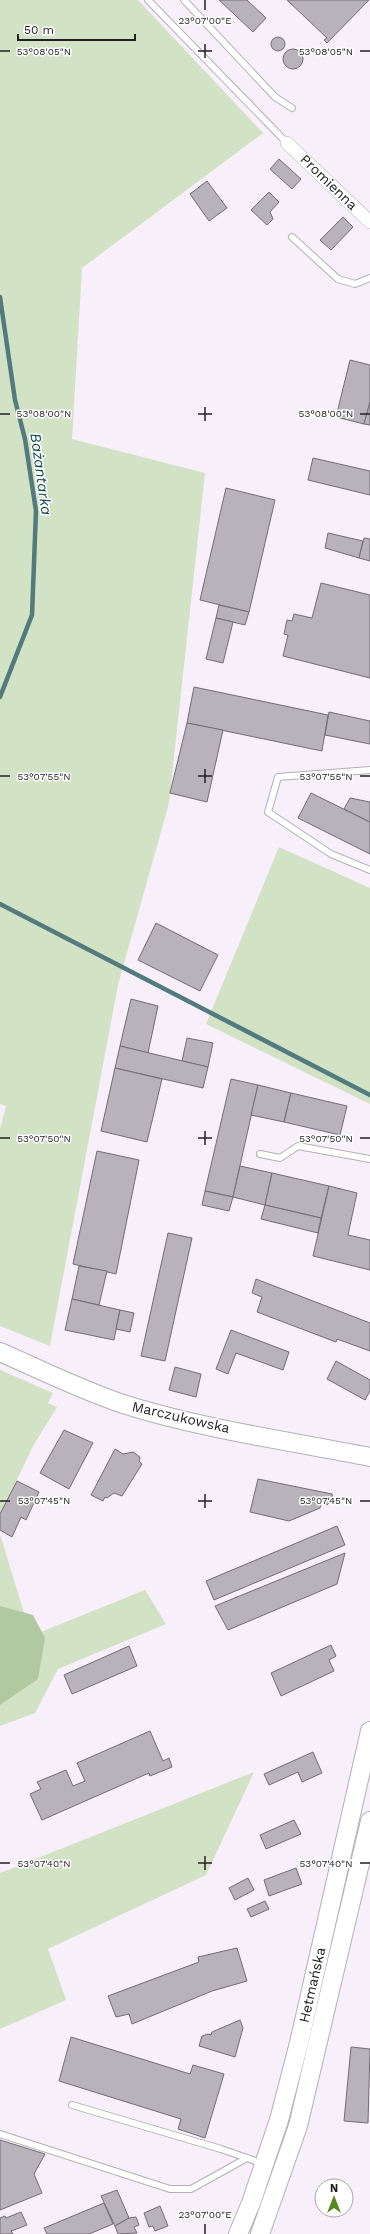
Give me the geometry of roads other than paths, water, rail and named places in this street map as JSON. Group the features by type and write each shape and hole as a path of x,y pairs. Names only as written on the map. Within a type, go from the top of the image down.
{"main road":[{"name":"Marczukowska","path":"0,1352 102,1396 141,1409 186,1420 370,1457"},
{"name":"Hetmańska","path":"238,2234 265,2164 279,2120 370,1731"},
{"name":"Hetmańska","path":"260,2234 298,2126 362,1870 370,1821"},
{"path":"279,2120 298,2126"}],"street":[{"name":"Promienna","path":"287,142 370,222"}],"lane":[{"path":"148,0 287,142"},
{"path":"184,0 275,97 292,108"},
{"path":"292,237 338,279 355,284 370,278"},
{"path":"370,770 278,777 268,812 331,854 370,870"},
{"path":"260,1154 280,1158 298,1146 370,1159"},
{"path":"72,2105 221,2149 265,2164"},
{"path":"0,2134 170,2190 191,2189 246,2158"}],"waterway":[{"name":"Bażantarka","path":"0,297 15,400 25,439 36,511 32,615 0,697"},
{"path":"0,904 370,1095"}]}
